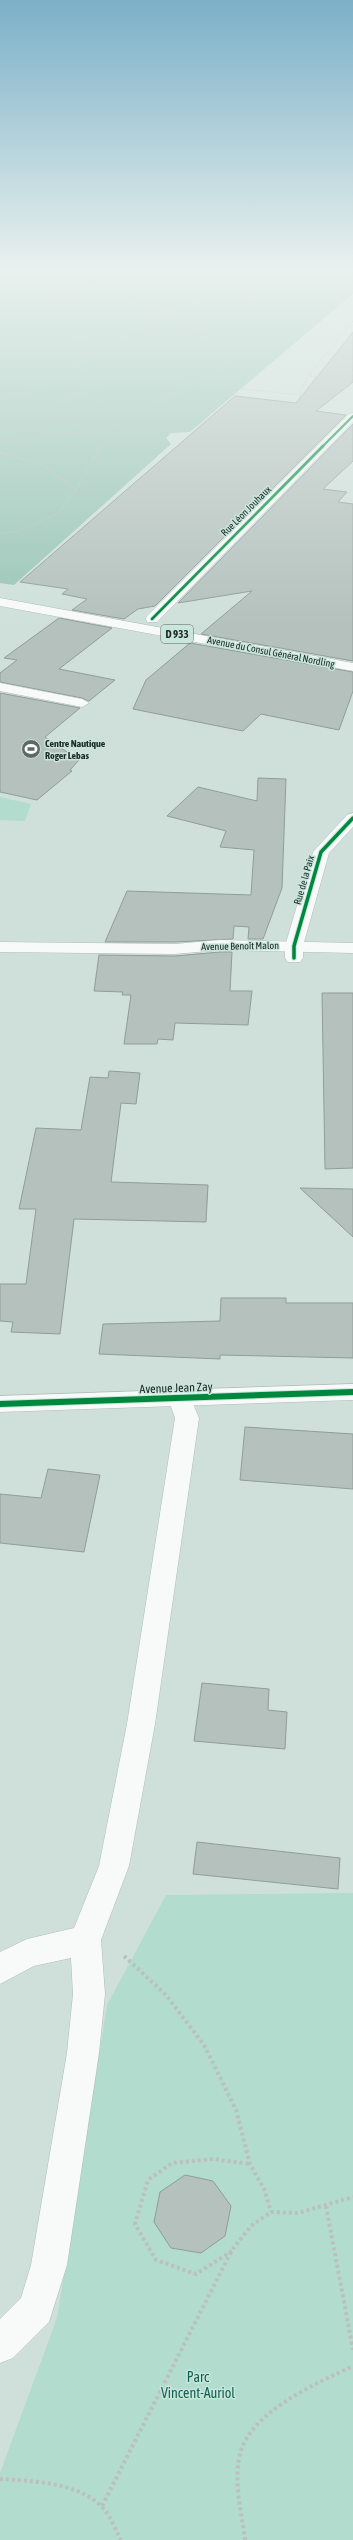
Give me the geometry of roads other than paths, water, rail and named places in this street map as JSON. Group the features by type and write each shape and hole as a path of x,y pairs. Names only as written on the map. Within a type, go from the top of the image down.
{"street":[{"name":"Rue Léon Jouhaux","path":"152,619 353,416"},
{"name":"Avenue du Consul Général Nordling","path":"0,591 353,656"},
{"name":"Avenue du Consul Général Nordling","path":"0,602 353,667"},
{"path":"0,687 82,703"},
{"name":"Rue de la Paix","path":"294,952 321,852 353,818"},
{"name":"Avenue Benoît Malon","path":"0,947 175,949 224,956 353,948"},
{"name":"Avenue Benoît Malon","path":"294,952 353,959"},
{"name":"Avenue Jean Zay","path":"0,1404 353,1392"},
{"path":"0,2345 36,2309 49,2266 82,2053 89,1994 85,1940 114,1866 141,1724 186,1418 180,1398"},
{"path":"0,1969 27,1953 85,1940"}],"place":[{"name":"Centre Nautique Roger Lebas","path":"31,749"}],"park label":[{"name":"Parc Vincent-Auriol","path":"198,2386"}]}
